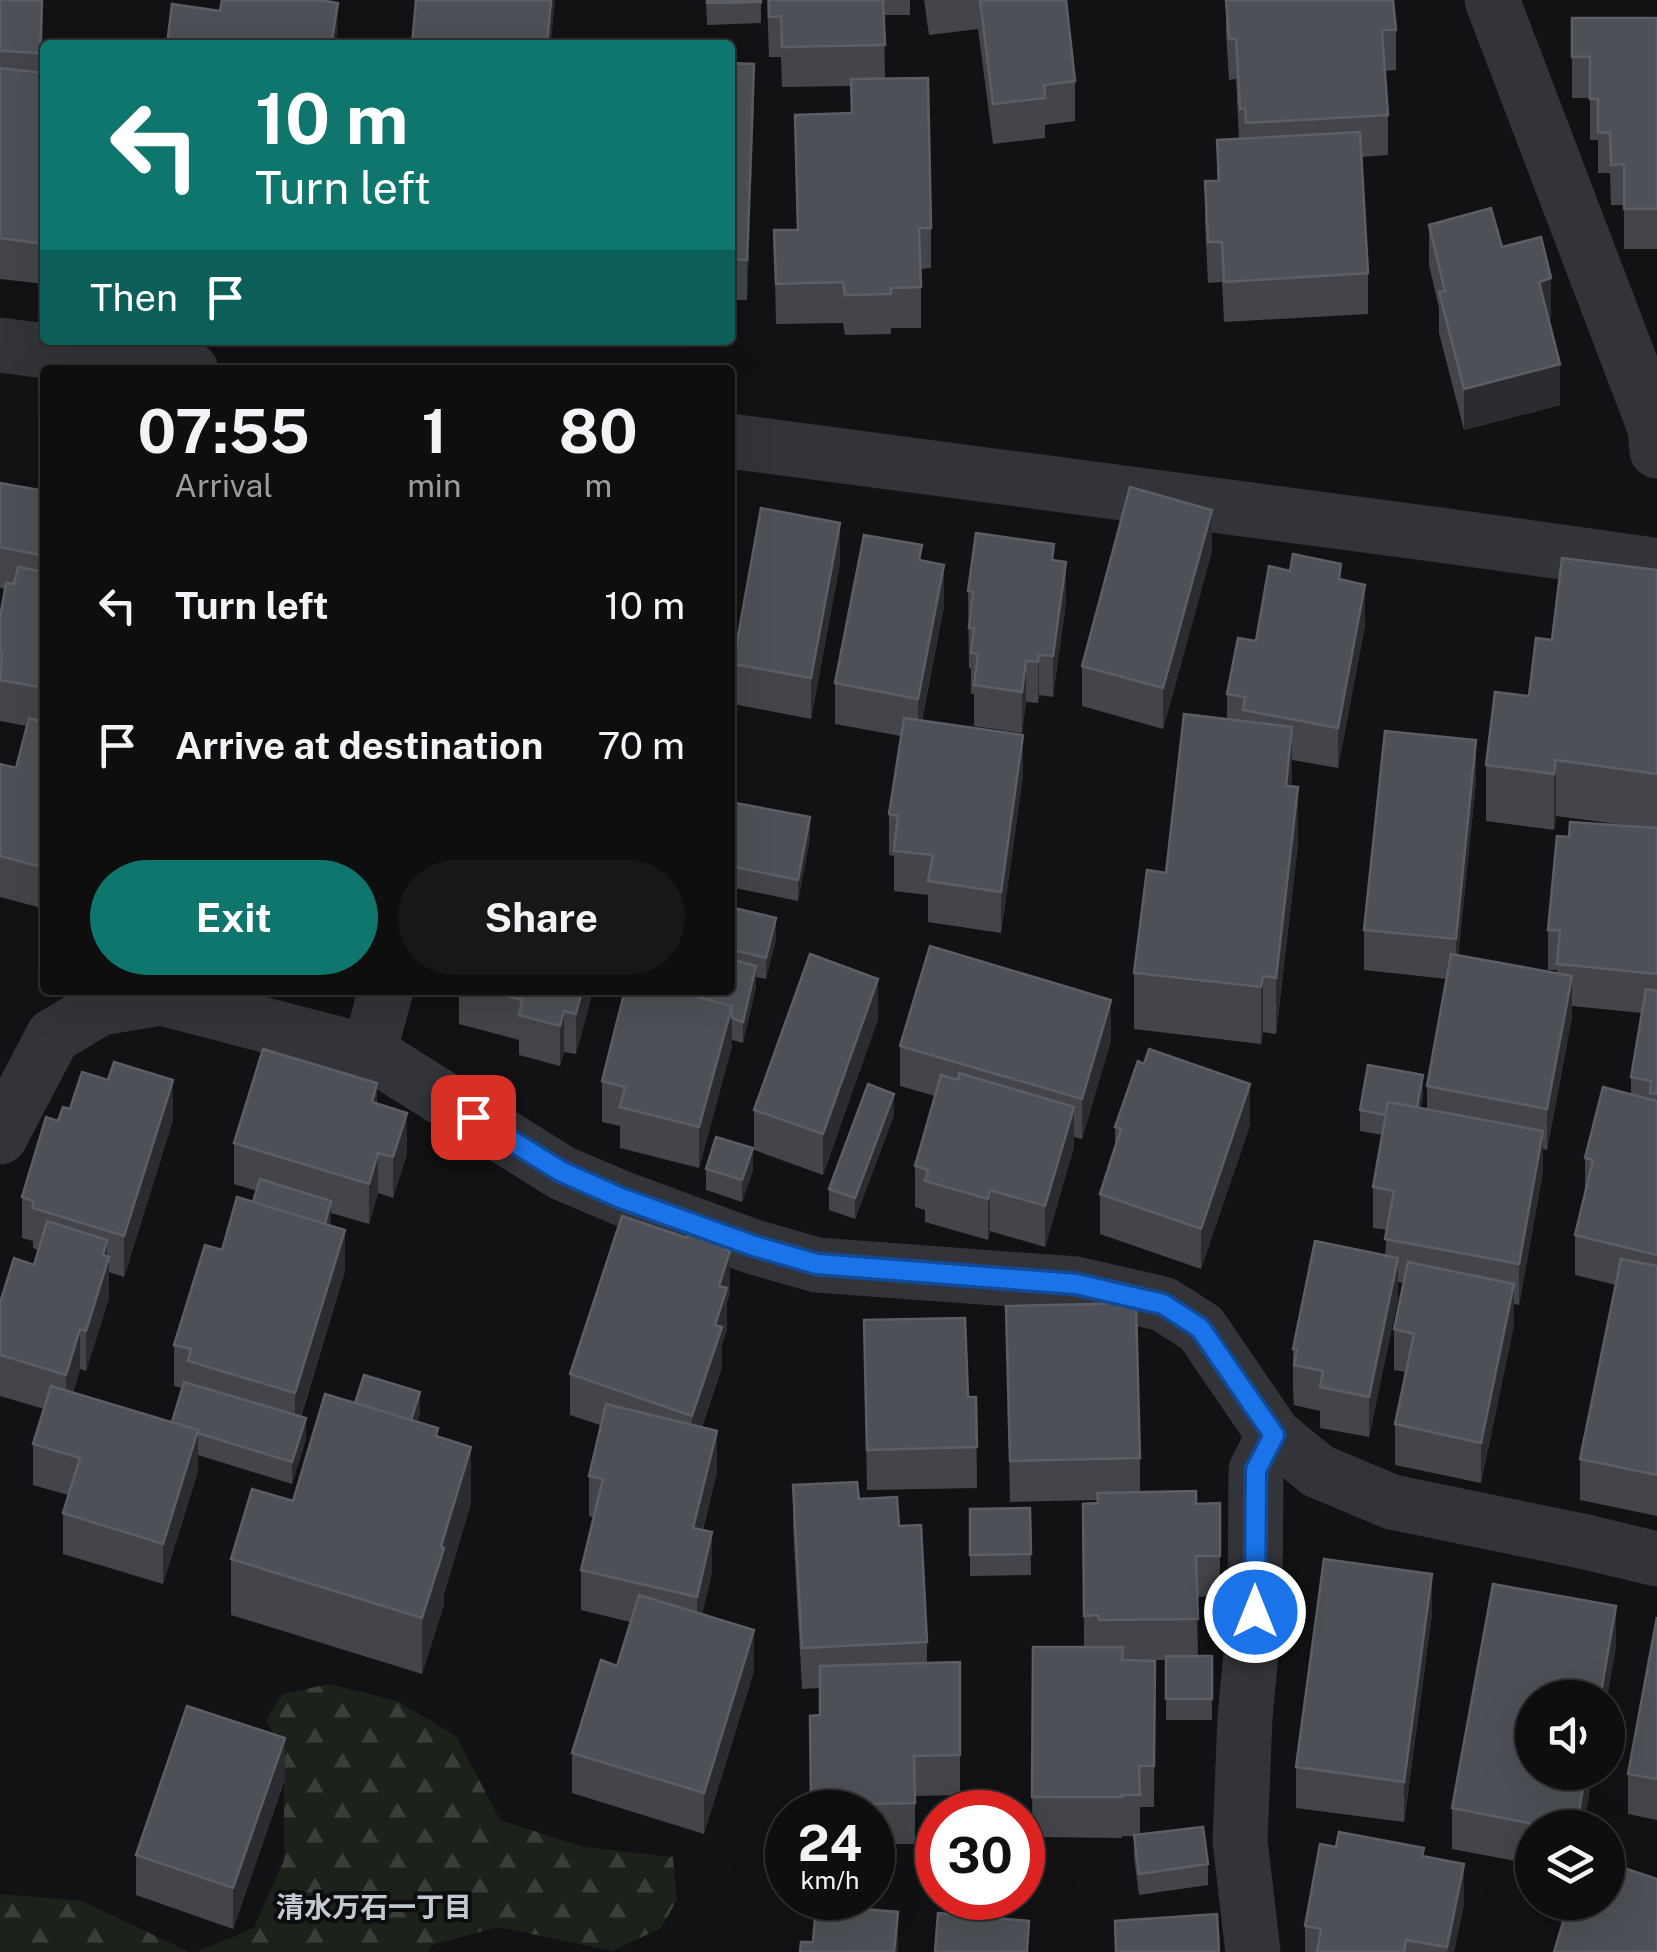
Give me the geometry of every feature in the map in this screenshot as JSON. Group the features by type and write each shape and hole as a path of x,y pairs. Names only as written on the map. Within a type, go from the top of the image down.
{"street":[{"path":"1492,0 1655,428 1657,451"},
{"path":"0,345 153,365"},
{"path":"735,442 1440,535 1656,555"},
{"path":"370,1052 385,995"},
{"path":"0,1137 53,1036 100,1008 161,998 370,1052 562,1172 621,1198 754,1246 817,1264 1076,1284 1163,1304 1200,1328 1274,1435 1318,1471 1392,1502 1657,1559"},
{"path":"1253,1952 1240,1841 1245,1717 1255,1612 1256,1470 1274,1435"}],"green space":[{"path":"330,1684 397,1701 456,1736 500,1820 584,1847 673,1857 677,1900 661,1928 612,1951 498,1927 432,1945 428,1952 196,1952 254,1928 284,1860 284,1781 279,1745 266,1720 282,1694"},
{"path":"0,1894 82,1901 189,1952 0,1952"}],"building":[{"path":"0,0 42,0 40,53 0,51"},
{"path":"222,0 338,3 332,40 168,40 172,4 220,11"},
{"path":"416,0 551,0 547,40 412,40"},
{"path":"761,0 761,2 707,3"},
{"path":"769,0 883,0 885,45 782,47 781,16 769,17"},
{"path":"980,0 1066,0 1075,81 1044,85 1045,98 993,104"},
{"path":"1226,0 1393,0 1396,30 1382,30 1388,115 1246,123 1245,108 1240,109 1236,39 1229,39"},
{"path":"1572,18 1657,18 1657,209 1624,209 1624,164 1611,165 1610,133 1598,132 1598,99 1590,99 1590,57 1572,57"},
{"path":"735,63 754,64 747,260 735,259"},
{"path":"0,68 40,72 40,243 0,238"},
{"path":"928,78 931,228 919,228 921,287 891,288 891,294 845,295 843,282 776,284 774,230 798,230 795,115 852,113 851,79"},
{"path":"1360,132 1368,273 1224,282 1222,242 1208,242 1205,181 1219,181 1217,140"},
{"path":"1491,208 1502,247 1541,237 1551,278 1539,282 1560,364 1464,389 1439,292 1445,291 1429,225"},
{"path":"0,483 40,490 40,555 0,547"},
{"path":"1130,487 1212,510 1163,688 1082,666"},
{"path":"761,508 840,523 811,678 735,664"},
{"path":"976,533 1054,544 1052,560 1066,562 1053,656 1039,655 1038,662 1026,661 1022,692 974,685 978,654 971,653 973,592 968,591"},
{"path":"864,535 922,545 919,560 944,565 918,699 835,683"},
{"path":"1293,554 1341,564 1339,579 1365,585 1338,728 1243,710 1245,697 1227,694 1238,638 1256,641 1269,566 1290,571"},
{"path":"1562,558 1657,570 1657,774 1556,760 1554,774 1486,765 1495,692 1529,696 1536,638 1552,640"},
{"path":"18,567 40,571 40,687 0,680 0,618 6,583 14,584"},
{"path":"1184,714 1292,727 1286,786 1298,787 1276,978 1263,976 1261,987 1134,973 1147,870 1166,873"},
{"path":"29,718 40,721 40,867 0,856 0,764 16,768"},
{"path":"904,718 1023,735 1001,892 928,881 933,855 894,851 898,816 889,814"},
{"path":"1385,731 1476,740 1456,939 1364,930"},
{"path":"735,803 810,817 798,880 735,867"},
{"path":"1570,822 1657,828 1657,974 1557,964 1560,930 1548,930 1557,836 1569,837"},
{"path":"735,908 776,918 766,958 735,950"},
{"path":"930,946 1111,1000 1082,1099 900,1046"},
{"path":"810,954 878,979 823,1134 754,1110"},
{"path":"1451,954 1572,976 1547,1109 1427,1086"},
{"path":"735,960 756,966 743,1022 732,1018 732,1006 689,995 735,995"},
{"path":"1646,989 1657,991 1657,1094 1650,1093 1651,1081 1631,1077"},
{"path":"503,995 581,995 576,1014 564,1011 560,1026 519,1015 522,1000"},
{"path":"624,995 690,995 732,1006 699,1127 620,1107 625,1087 602,1081"},
{"path":"263,1049 377,1083 372,1102 407,1113 393,1157 378,1153 369,1184 234,1143"},
{"path":"1149,1049 1250,1084 1201,1229 1100,1194 1121,1129 1115,1127 1138,1061 1144,1064"},
{"path":"114,1062 173,1080 124,1236 33,1208 33,1201 22,1197 46,1117 58,1121 63,1107 70,1109 82,1072 108,1080"},
{"path":"1368,1065 1423,1075 1417,1107 1388,1102 1386,1115 1360,1110"},
{"path":"959,1073 1074,1107 1045,1206 990,1190 988,1199 925,1181 928,1170 915,1166 941,1075 958,1080"},
{"path":"868,1084 894,1094 855,1198 829,1189"},
{"path":"1603,1087 1657,1101 1657,1255 1575,1235 1593,1160 1585,1158"},
{"path":"1388,1102 1543,1131 1519,1264 1385,1239 1394,1191 1373,1187"},
{"path":"716,1137 753,1148 742,1180 706,1169"},
{"path":"260,1179 331,1201 325,1224 253,1202"},
{"path":"237,1197 345,1230 295,1393 188,1361 191,1349 174,1345 205,1245 222,1250"},
{"path":"622,1216 687,1238 693,1222 729,1235 725,1249 730,1251 719,1286 727,1288 715,1325 722,1327 692,1416 570,1374"},
{"path":"47,1221 107,1240 103,1255 109,1257 86,1331 80,1329 66,1375 0,1355 0,1303 14,1258 34,1265"},
{"path":"1315,1241 1398,1258 1369,1397 1320,1387 1323,1371 1294,1365 1297,1349 1293,1349"},
{"path":"1621,1259 1657,1266 1657,1475 1580,1459"},
{"path":"1408,1262 1514,1284 1481,1443 1395,1424 1414,1334 1394,1329"},
{"path":"1136,1303 1140,1458 1010,1461 1006,1306"},
{"path":"965,1318 968,1397 976,1397 977,1447 867,1450 864,1320"},
{"path":"364,1375 420,1392 411,1420 355,1403"},
{"path":"184,1382 306,1418 292,1462 172,1422"},
{"path":"51,1386 198,1430 163,1544 63,1513 80,1458 33,1444"},
{"path":"325,1394 438,1428 436,1436 471,1447 422,1618 231,1559 252,1489 293,1501"},
{"path":"606,1404 717,1431 693,1528 712,1532 697,1597 581,1570 603,1479 589,1476"},
{"path":"857,1482 859,1499 897,1497 899,1526 921,1525 927,1642 802,1648 793,1485"},
{"path":"1196,1491 1196,1504 1220,1503 1220,1556 1196,1556 1198,1619 1099,1620 1098,1615 1084,1616 1083,1504 1098,1503 1097,1493"},
{"path":"1030,1508 1031,1554 970,1555 970,1509"},
{"path":"1324,1559 1432,1574 1404,1782 1296,1767"},
{"path":"1493,1584 1616,1606 1603,1680 1515,1680 1515,1790 1583,1790 1579,1810 1515,1810 1515,1820 1452,1808"},
{"path":"639,1595 754,1630 704,1793 572,1753 601,1660 617,1666"},
{"path":"1657,1617 1657,1779 1628,1774"},
{"path":"1033,1647 1123,1647 1122,1660 1155,1661 1154,1766 1139,1766 1140,1795 1045,1797 1045,1790 1032,1790"},
{"path":"1166,1656 1212,1656 1212,1699 1166,1699"},
{"path":"960,1662 960,1755 914,1756 915,1803 895,1803 895,1790 811,1790 810,1716 820,1715 820,1666"},
{"path":"187,1706 285,1738 233,1888 136,1855"},
{"path":"1203,1827 1208,1864 1139,1874 1134,1835"},
{"path":"1339,1832 1424,1848 1422,1856 1464,1864 1447,1947 1406,1940 1404,1952 1317,1952 1321,1929 1305,1926 1320,1844 1336,1847"},
{"path":"1625,1868 1657,1879 1657,1952 1554,1952 1564,1920 1625,1920"},
{"path":"898,1912 894,1952 800,1952 801,1942 813,1942 815,1920 895,1920"},
{"path":"1217,1914 1219,1952 1116,1952 1115,1921"},
{"path":"937,1920 1029,1921 1027,1952 935,1952"}],"district":[{"name":"清水万石一丁目","path":"374,1907"}],"route":[{"path":"473,1117 562,1172 621,1198 754,1246 817,1264 1076,1284 1163,1304 1200,1328 1274,1435 1256,1470 1255,1612"}]}
